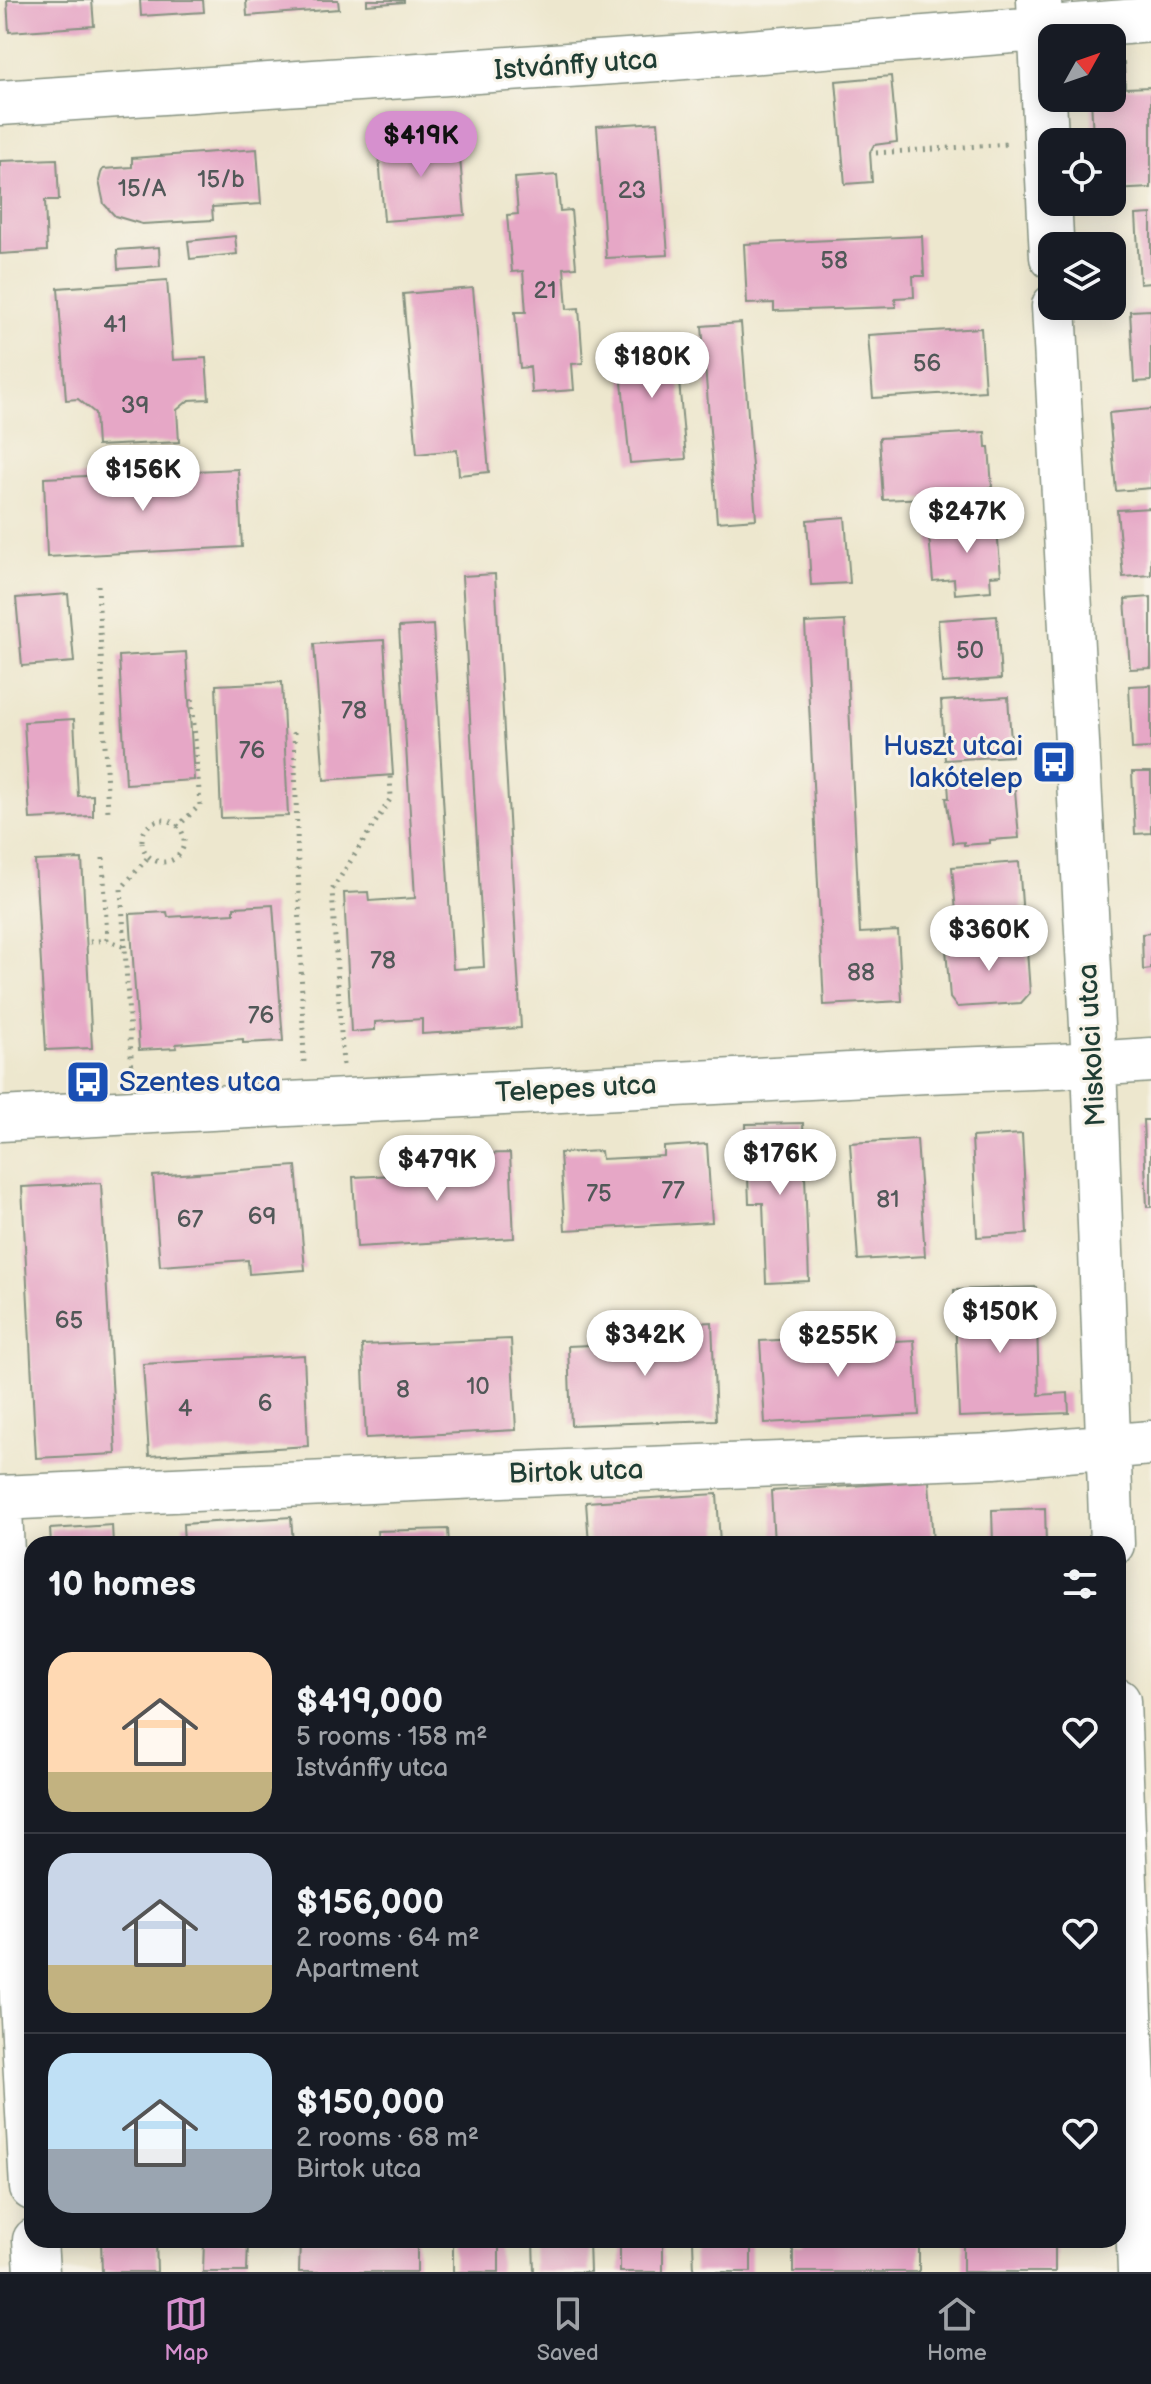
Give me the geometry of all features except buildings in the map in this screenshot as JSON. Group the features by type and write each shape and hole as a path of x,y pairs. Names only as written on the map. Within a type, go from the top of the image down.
{"street":[{"name":"Istvánffy utca","path":"0,103 672,58 1039,14 1151,20"},
{"path":"1039,14 1045,128"},
{"name":"Miskolci utca","path":"1055,320 1094,1064 1112,1536"},
{"name":"Telepes utca","path":"0,1119 1151,1060"},
{"name":"Birtok utca","path":"0,1498 994,1456 1151,1443"},
{"path":"0,1508 24,2045"},
{"path":"1126,1801 1131,1863 1140,2272"},
{"path":"36,2248 37,2272"}],"path":[{"path":"876,153 1038,143"},
{"path":"98,585 108,813"},
{"path":"177,827 200,805 192,697"},
{"path":"294,732 325,1102"},
{"path":"325,1102 332,890 391,798 390,775"},
{"path":"163,820 174,823 181,831 183,842 180,852 173,859 162,862 149,856 144,851 142,840 145,830 153,822 163,820"},
{"path":"135,1112 121,889 149,856"},
{"path":"103,858 107,940"},
{"path":"90,942 107,940 125,947"}],"place":[{"name":"Huszt utcai lakótelep","path":"1054,762"},
{"name":"Szentes utca","path":"88,1082"}]}
